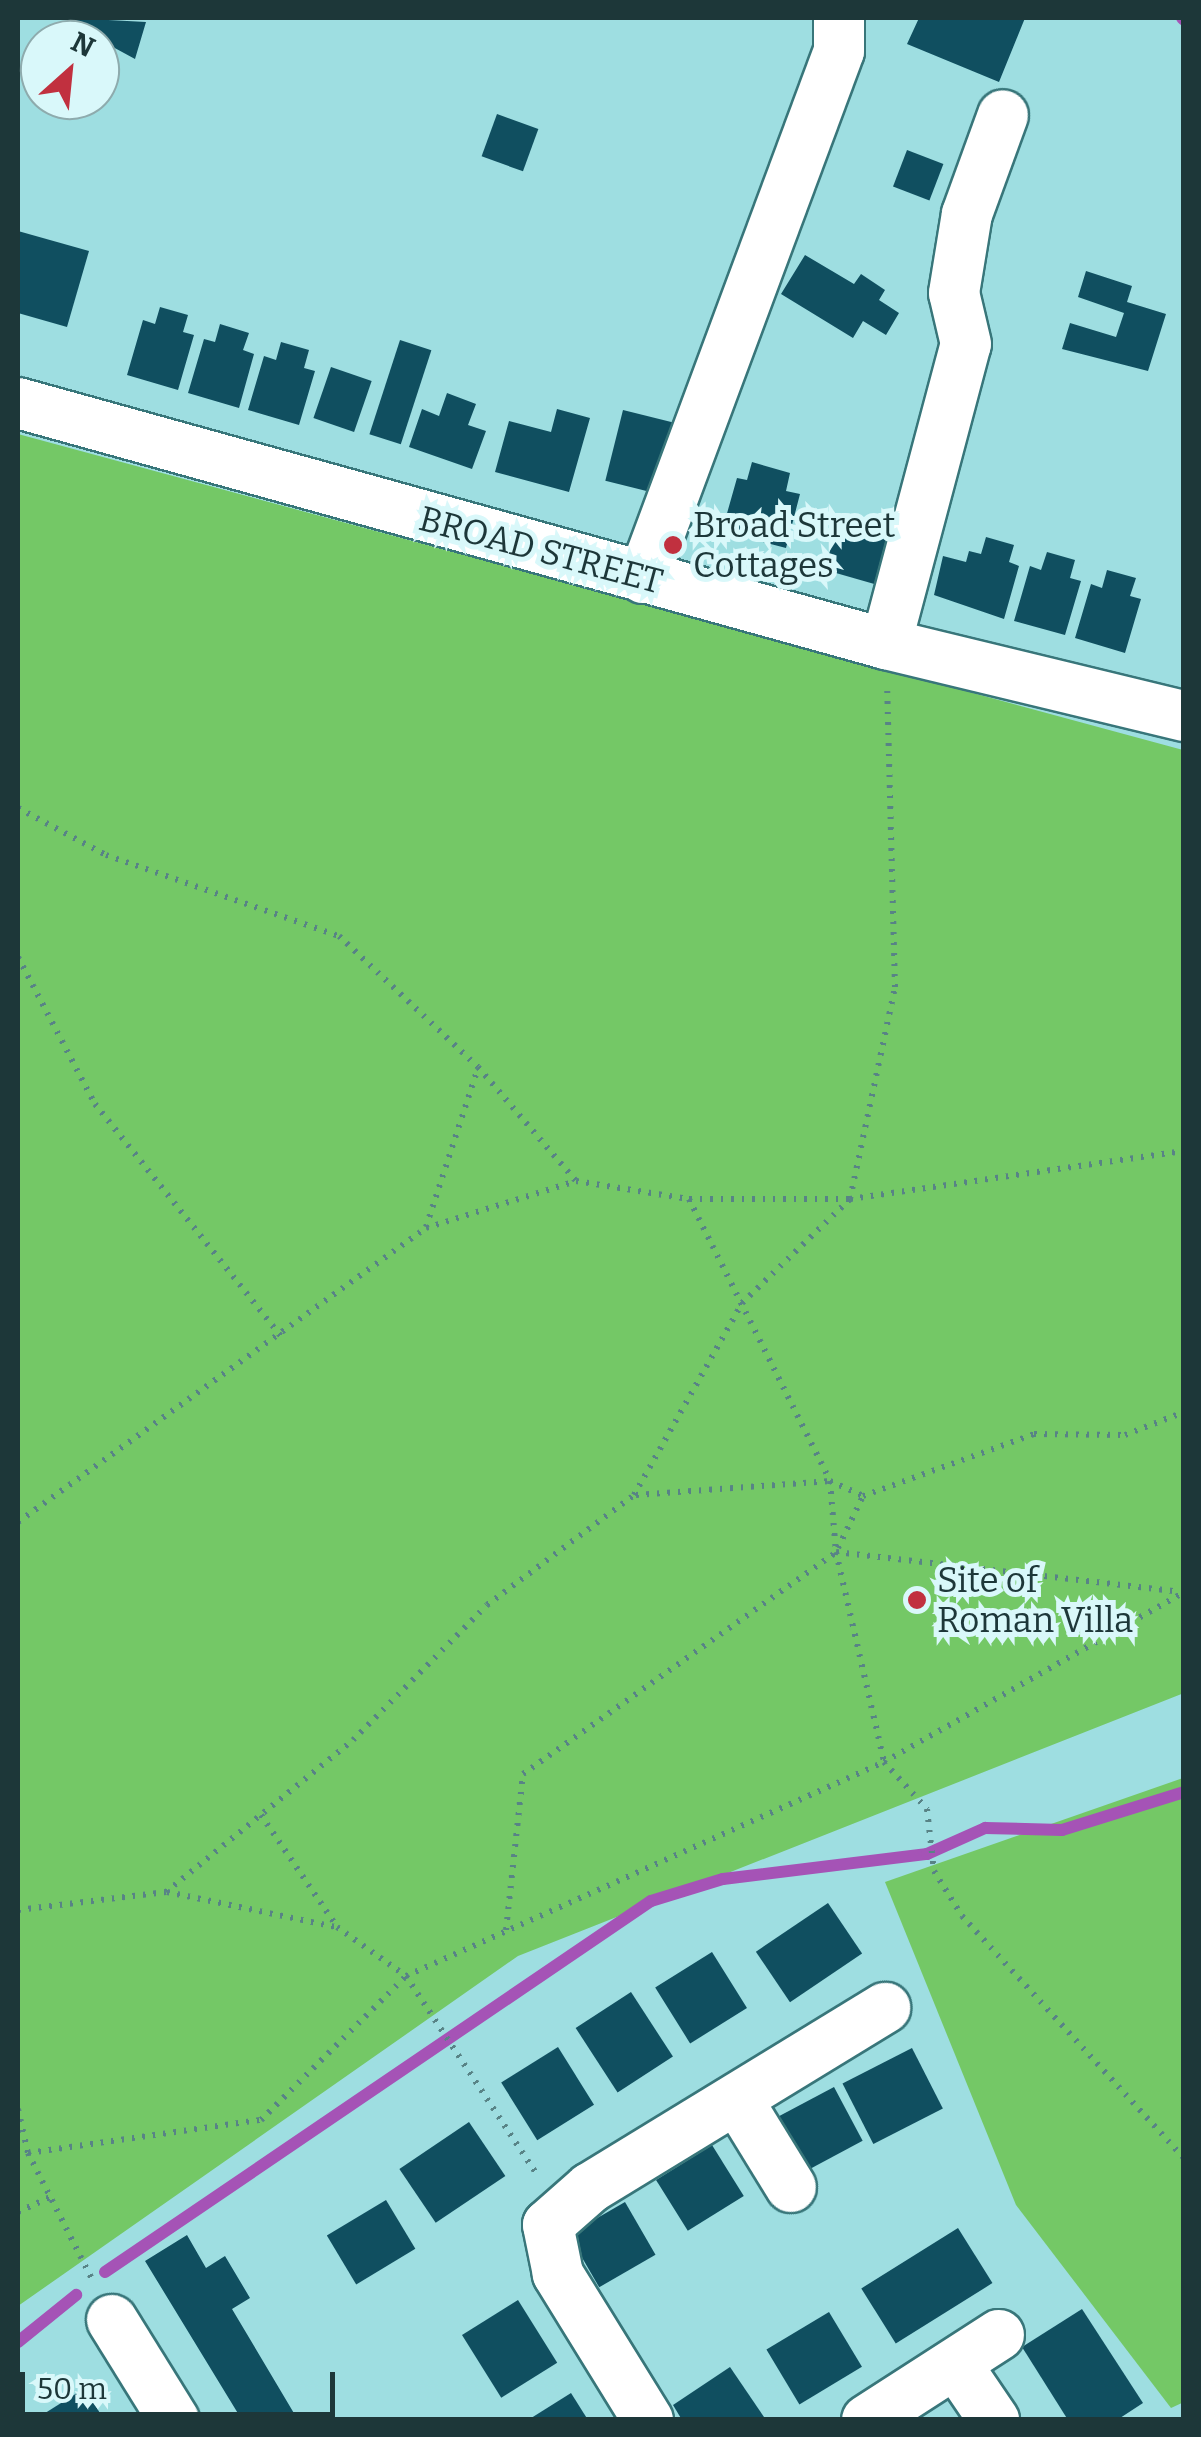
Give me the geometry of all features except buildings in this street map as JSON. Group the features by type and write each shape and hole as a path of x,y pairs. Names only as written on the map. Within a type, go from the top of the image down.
{"street":[{"path":"643,578 839,50 839,18"},
{"path":"886,644 966,344 954,293 968,214 1003,114"},
{"name":"BROAD STREET","path":"18,403 886,644 1184,716"},
{"path":"648,2420 558,2274 548,2225 590,2188 885,2008"},
{"path":"738,2101 791,2187"},
{"path":"112,2320 174,2420"},
{"path":"867,2420 1000,2335"},
{"path":"956,2364 994,2420"}],"path":[{"path":"166,1892 354,1740 486,1605 634,1495 742,1303 850,1199 895,987 886,644"},
{"path":"18,808 106,855 339,936 478,1067 576,1181"},
{"path":"18,957 95,1104 280,1336"},
{"path":"426,1228 478,1067"},
{"path":"18,1522 426,1228 576,1181 689,1199 850,1199 1184,1150"},
{"path":"689,1199 830,1482 836,1552 884,1762 928,1809 934,1871 962,1916 1184,2158"},
{"path":"634,1495 830,1482 863,1496 1034,1434 1125,1435 1184,1412"},
{"path":"506,1931 524,1774 836,1552 863,1496"},
{"path":"836,1552 1182,1592"},
{"path":"28,2152 261,2120 406,1976 884,1762 1182,1592"},
{"path":"261,1815 337,1927 406,1976 526,2158"},
{"path":"18,1910 166,1892 337,1927"},
{"path":"18,2109 28,2152 112,2320"},
{"path":"18,2212 52,2196"}],"green space":[{"path":"18,434 1183,750 1184,1693 518,1956 18,2306"},
{"path":"1183,1778 1184,2402 1171,2408 1016,2205 885,1882"}],"waterway":[{"path":"105,2272 651,1901 723,1879 927,1854 985,1828 1062,1830 1184,1792"},
{"path":"18,2342 76,2295"}],"place":[{"name":"Broad Street Cottages","path":"673,545"},
{"name":"Site of Roman Villa","path":"917,1600"}]}
